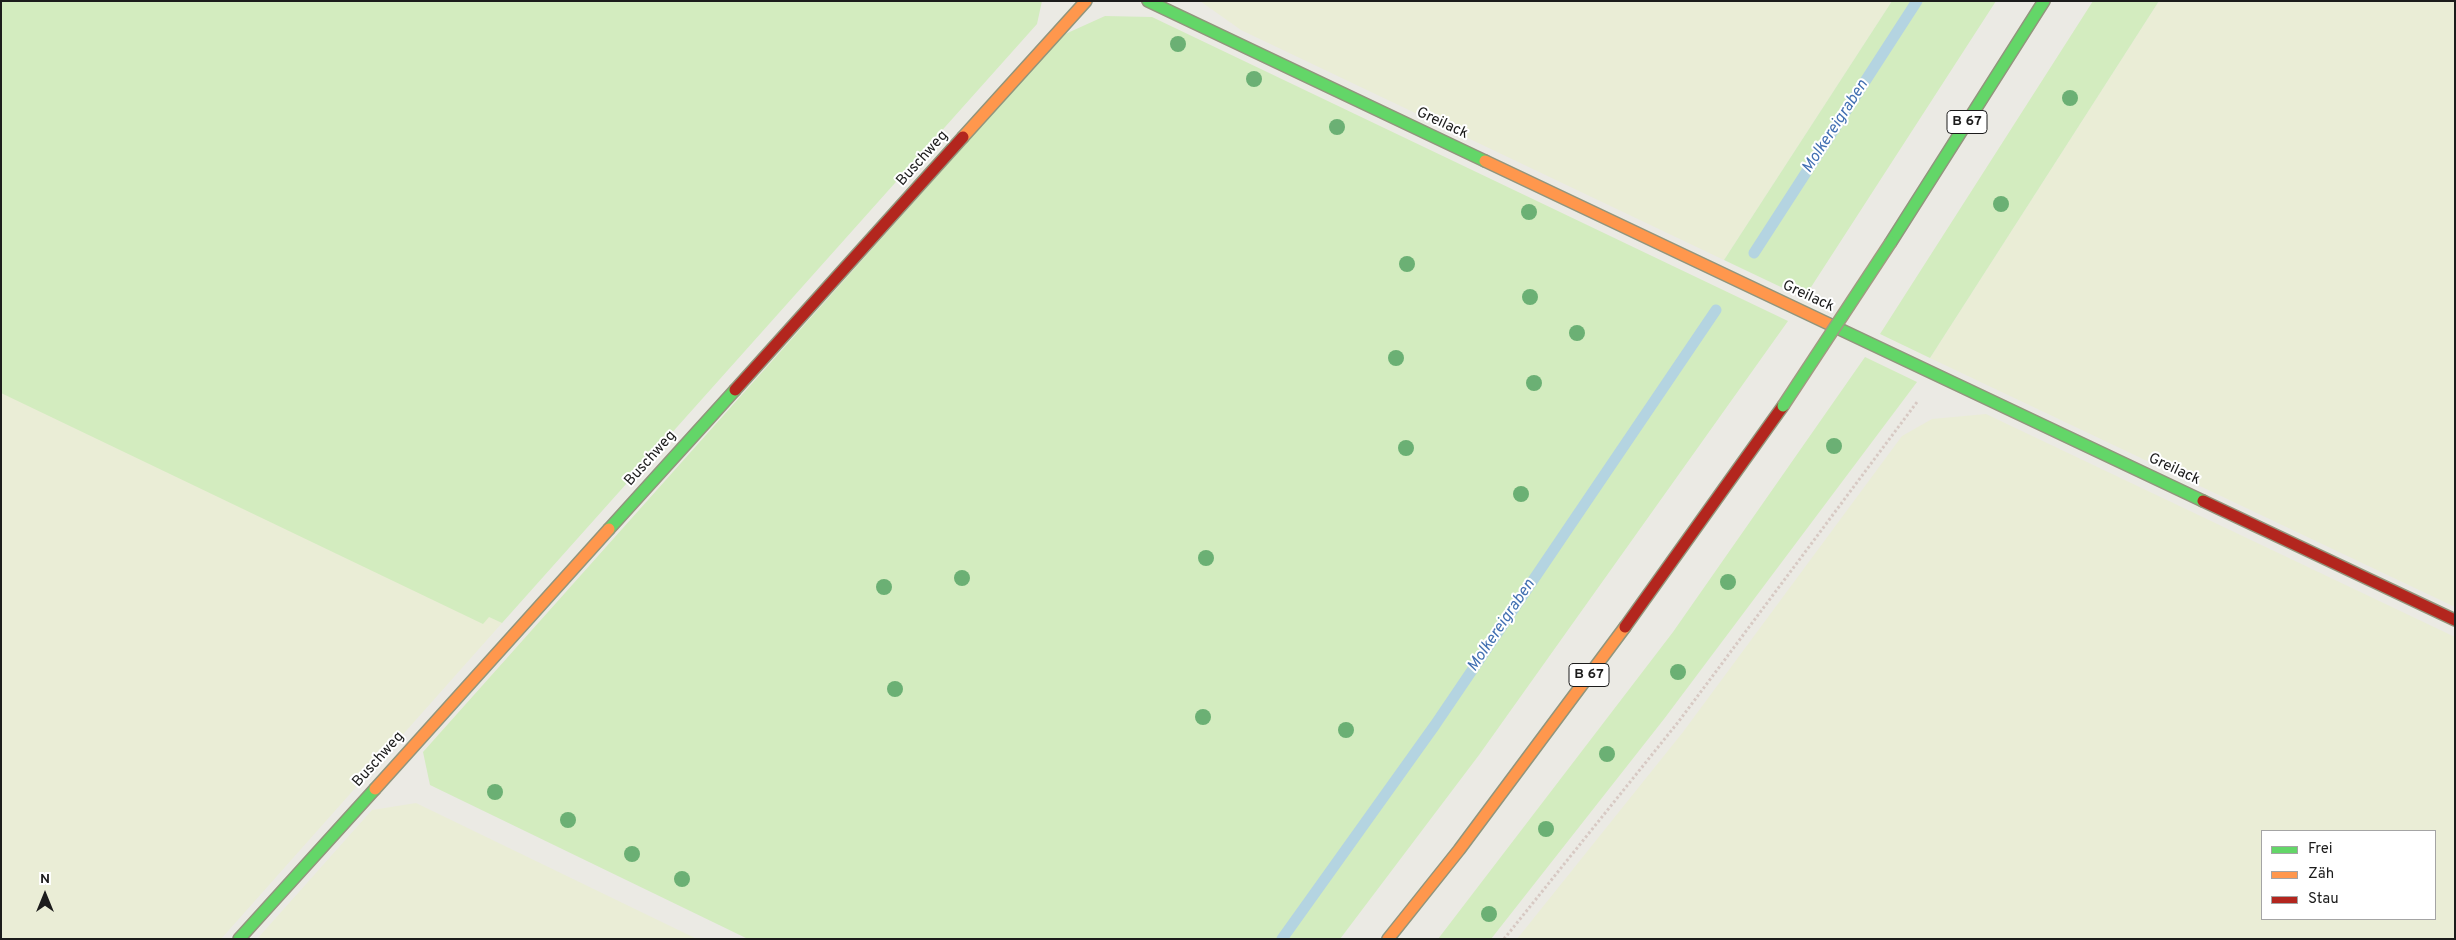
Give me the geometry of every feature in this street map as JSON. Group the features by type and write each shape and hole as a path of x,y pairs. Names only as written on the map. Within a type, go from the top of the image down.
{"street":[{"name":"Buschweg","path":"239,939 1086,1"},
{"name":"Greilack","path":"1148,1 2455,620"},
{"name":"B 67","path":"1388,939 1459,850 1676,558 1783,406 1891,242 2044,1"}],"path":[{"path":"1504,939 1679,721 1938,374"}],"green space":[{"path":"1,1 1042,1 1037,24 502,623 489,617 483,624 1,393"},
{"path":"1200,1 1892,1 1724,260 1241,30"},
{"path":"1892,1 1996,1 1804,298 1724,260"},
{"path":"2093,1 2159,1 1930,358 1880,334"},
{"path":"2159,1 2455,1 2455,607 1930,358"},
{"path":"1105,16 1152,17 1788,321 1479,755 1340,939 748,939 430,785 423,752 1063,35"},
{"path":"1865,357 1917,382 1664,719 1491,939 1438,939 1673,632"},
{"path":"1,385 502,623 221,939 1,939"},
{"path":"1986,414 2455,637 2455,939 1517,939 1683,732 1902,436 1932,419"},
{"path":"416,803 697,939 257,939 372,810"}],"waterway":[{"name":"Molkereigraben","path":"1754,253 1917,1"},
{"name":"Molkereigraben","path":"1282,939 1435,725 1716,310"}],"traffic: fast":[{"path":"1148,1 1485,161"},
{"path":"1891,242 2044,1"},
{"path":"1783,406 1891,242"},
{"path":"1831,325 2203,501"},
{"path":"609,529 735,390"},
{"path":"239,939 375,789"}],"traffic: slow":[{"path":"963,137 1086,1"},
{"path":"1485,161 1831,325"},
{"path":"375,789 609,529"},
{"path":"1388,939 1459,850 1625,627"}],"traffic: jam":[{"path":"735,390 963,137"},
{"path":"1625,627 1783,406"},
{"path":"2203,501 2455,620"}]}
